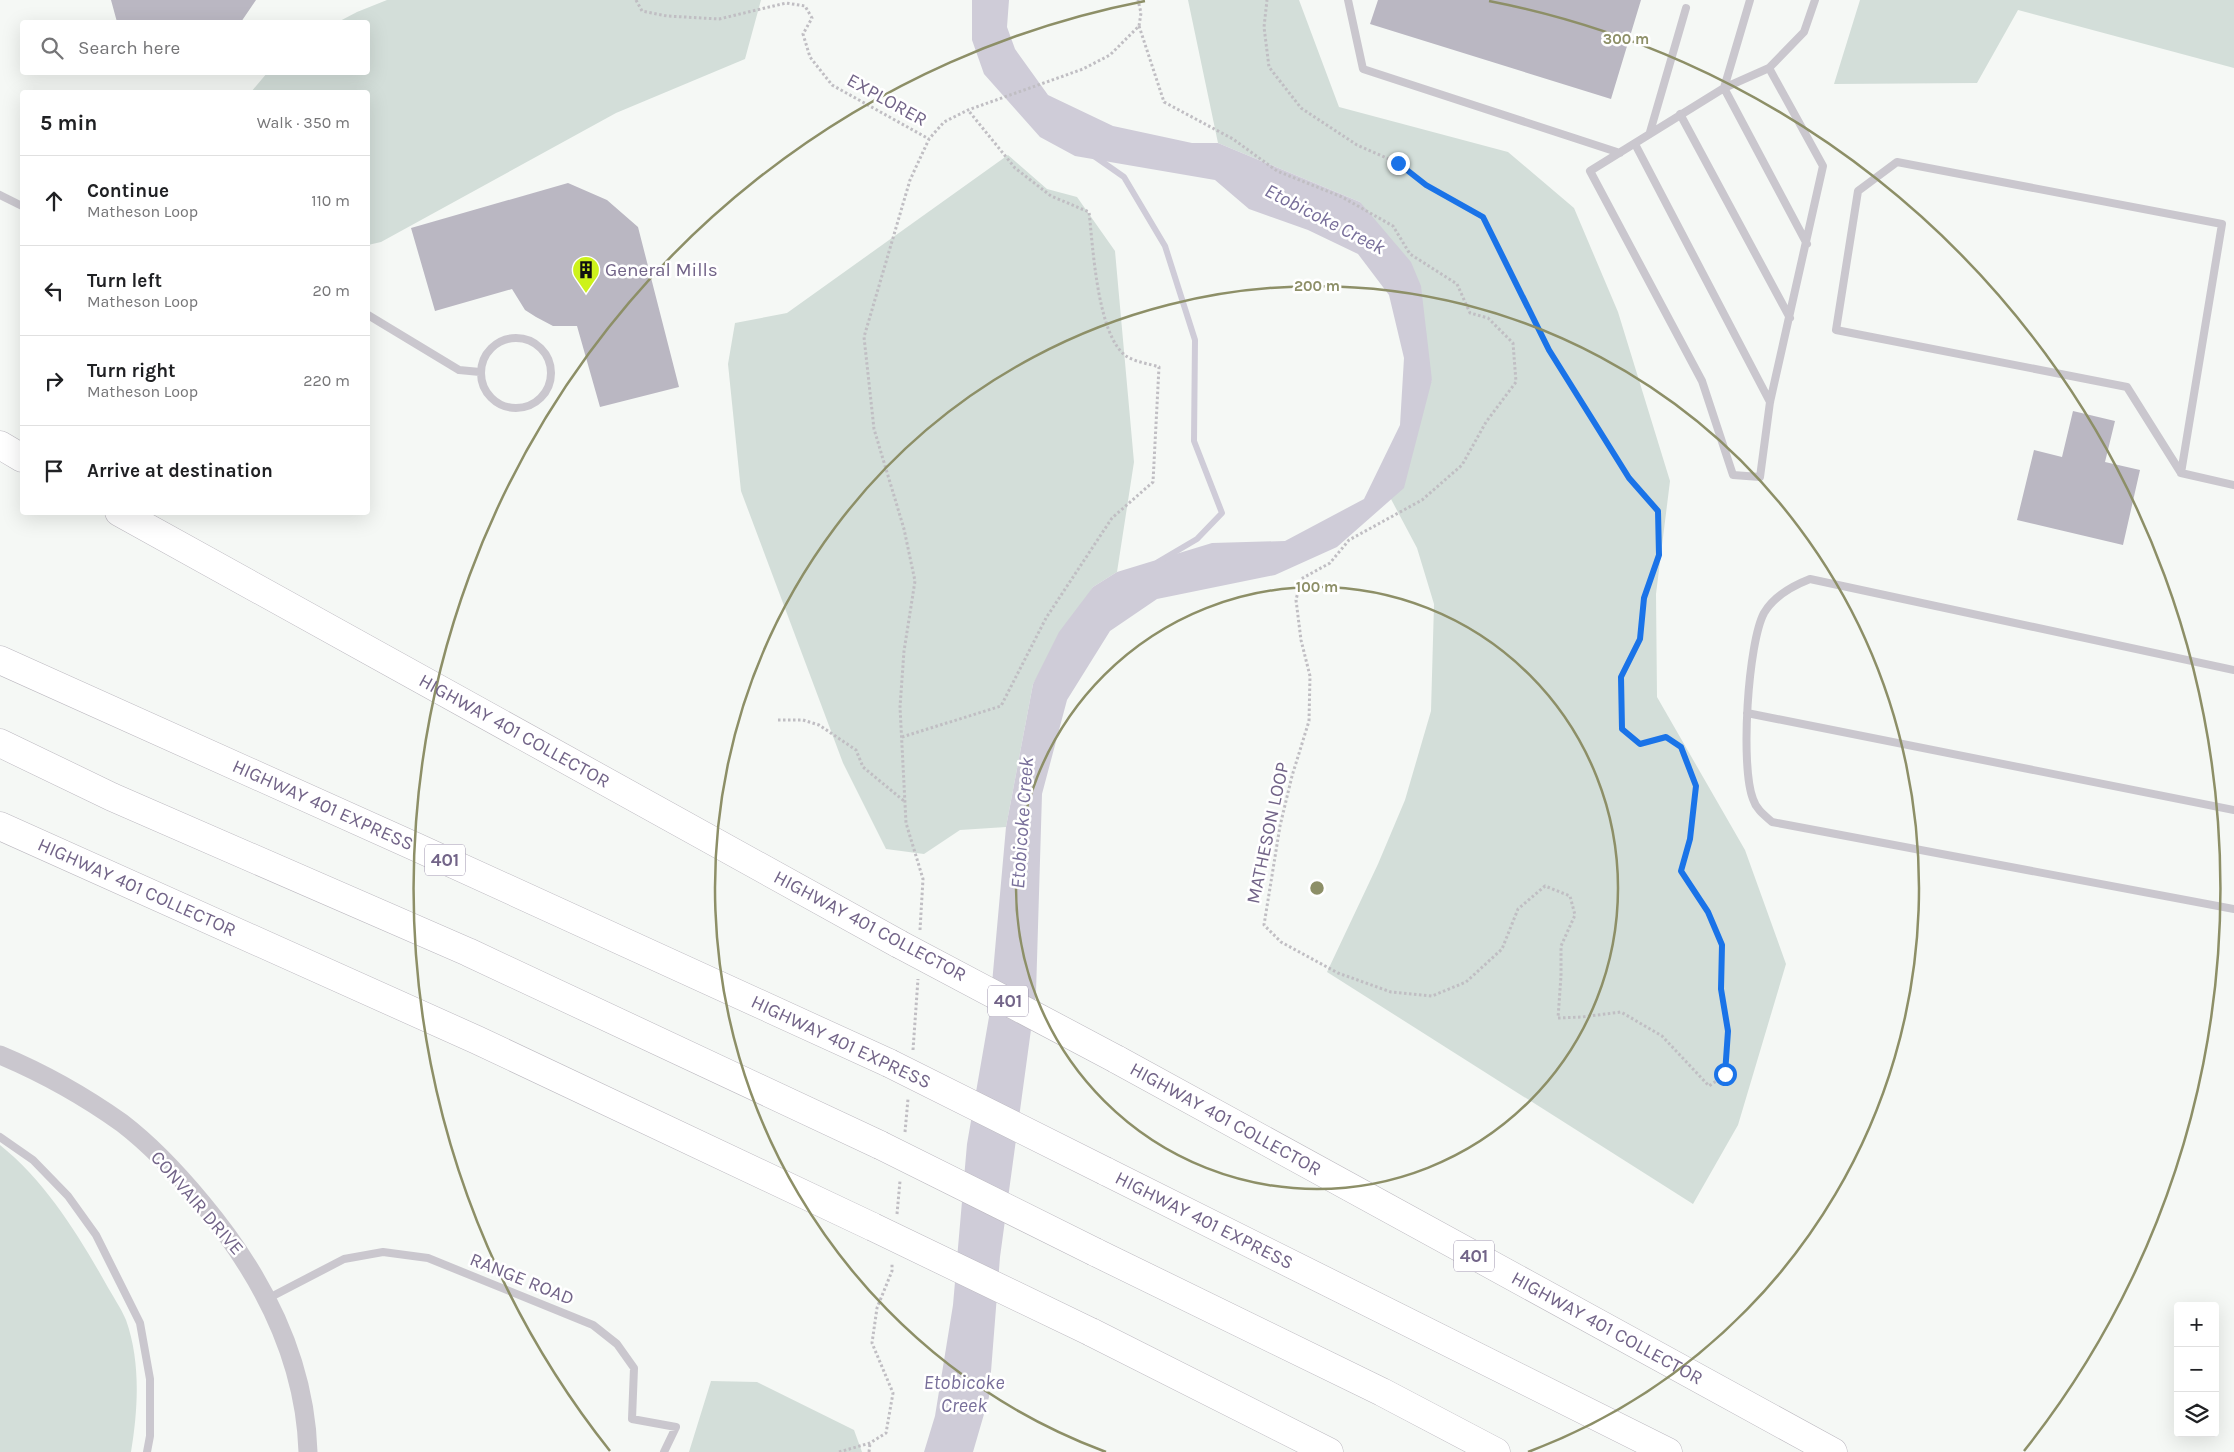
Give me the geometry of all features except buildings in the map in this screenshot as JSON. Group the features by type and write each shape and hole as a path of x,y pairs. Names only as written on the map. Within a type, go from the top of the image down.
{"highway":[{"path":"0,445 20,457"},
{"path":"0,464 20,472"},
{"path":"118,515 144,527"},
{"name":"HIGHWAY 401 COLLECTOR","path":"124,515 909,941 1116,1059 1833,1452"},
{"name":"HIGHWAY 401 EXPRESS","path":"0,660 416,846 901,1058 1105,1171 1668,1452"},
{"path":"0,743 112,797 468,952 892,1144 1095,1252 1382,1392 1496,1452"},
{"name":"HIGHWAY 401 COLLECTOR","path":"0,826 885,1224 1091,1332 1329,1452"}],"street":[{"name":"CONVAIR DRIVE","path":"0,1055 79,1094 140,1138 183,1180 226,1232 247,1262 267,1300 294,1362 306,1420 308,1452"}],"lane":[{"path":"1348,0 1362,69 1620,153"},
{"path":"1750,0 1724,88 1807,244"},
{"path":"1770,68 1823,166 1770,402 1760,477 1733,475 1702,380 1590,171 1635,144 1650,132 1724,88 1770,68 1804,32 1815,0"},
{"path":"1650,132 1686,8"},
{"path":"1680,114 1790,318"},
{"path":"1635,144 1770,402"},
{"path":"2181,473 2222,224 1898,162 1858,191 1836,330 2127,388 2181,473 2234,485"},
{"path":"0,195 20,205"},
{"path":"370,316 459,370 480,372"},
{"path":"508,338 525,339 540,347 547,356 551,367 551,379 543,395 530,406 507,407 492,398 482,384 480,372 482,361 488,350 508,338"},
{"path":"2234,670 1810,579 1788,589 1774,600 1764,613 1757,632 1747,713 1747,770 1753,799 1761,813 1772,822 2234,909"},
{"path":"1747,713 2234,810"},
{"path":"0,1137 33,1160 68,1196 96,1235 140,1323 150,1379 150,1436 147,1452"},
{"name":"RANGE ROAD","path":"267,1300 344,1259 383,1252 428,1258 592,1325 617,1344 634,1368 632,1419 676,1427 664,1452"}],"path":[{"name":"EXPLORER","path":"636,0 642,11 668,16 719,19 786,2 805,6 812,18 803,34 810,56 832,85 930,139"},
{"path":"909,941 923,880 906,823 900,707 904,651 915,581 904,530 874,429 864,337 910,180 930,139 944,122 968,110 1083,69 1110,55 1140,26 1141,13 1138,0"},
{"name":"MATHESON LOOP","path":"1140,26 1164,102 1233,139 1277,171 1342,196 1393,226 1410,254 1457,284 1470,313 1488,318 1513,343 1516,382 1486,422 1462,465 1422,500 1348,540 1330,563 1301,579 1296,600 1301,640 1310,676 1310,721 1292,776 1280,826 1264,925 1281,942 1338,973 1391,992 1432,996 1466,982 1502,949 1518,909 1545,886 1570,896 1576,915 1561,946 1558,1018 1582,1018 1621,1012 1662,1036 1709,1086 1725,1074 1728,1031 1721,989 1722,945 1708,912 1681,871 1690,839 1696,786 1681,747 1666,737 1640,744 1622,729 1621,677 1640,639 1644,598 1659,555 1658,511 1629,478 1549,350 1483,217 1426,185 1398,163 1357,145 1301,108 1269,67 1264,27 1267,0"},
{"path":"902,737 1000,706 1046,618 1112,518 1153,482 1160,367 1126,356 1110,332 1097,287 1089,212 1051,196 1015,168 968,110"},
{"path":"778,720 803,720 819,725 856,750 863,767 904,801"},
{"path":"901,1058 918,976"},
{"path":"892,1144 909,1093"},
{"path":"885,1224 901,1172"},
{"path":"839,1452 870,1443 886,1433 893,1393 872,1343 877,1308 892,1271 893,1261"},
{"path":"870,1443 870,1452"}],"shaded area":[{"path":"387,0 761,0 745,59 616,113 381,242 370,245 370,90 253,90 265,75 370,75 370,20 342,20"},
{"path":"1188,0 1299,0 1339,107 1508,152 1574,208 1618,312 1670,481 1656,594 1657,697 1745,850 1786,964 1738,1125 1693,1204 1327,972 1378,864 1405,800 1431,711 1434,604 1417,548 1383,484 1432,380 1360,202 1218,143"},
{"path":"1860,0 2234,0 2234,68 2018,10 1977,83 1834,84"},
{"path":"1008,155 1047,189 1077,197 1115,251 1134,462 1117,572 1093,587 1033,684 1006,827 960,830 924,854 886,849 843,763 741,491 728,364 735,323 787,313"},
{"path":"0,1145 32,1175 59,1209 84,1246 126,1320 134,1352 137,1386 131,1452 0,1452"},
{"path":"711,1381 757,1382 854,1430 862,1452 689,1452"}],"water":[{"name":"Etobicoke Creek","path":"972,0 1009,0 1007,27 1015,49 1048,95 1113,126 1192,143 1218,143 1360,202 1411,262 1421,286 1432,380 1404,488 1337,547 1275,575 1157,599 1110,631 1067,700 1042,794 1036,993 1000,1257 989,1397 973,1452 924,1452 935,1416 953,1305 967,1144 989,1017 1006,827 1033,684 1059,632 1093,587 1117,572 1212,543 1285,541 1364,499 1400,425 1404,358 1389,295 1358,254 1308,230 1249,209 1215,180 1075,156 1040,137 984,74 972,40"}],"waterway":[{"path":"1094,156 1124,177 1165,246 1195,340 1194,441 1222,513 1197,539 1158,562"}],"place":[{"name":"General Mills","path":"586,294"}],"route":[{"path":"1398,163 1426,185 1483,217 1549,350 1629,478 1658,511 1659,555 1644,598 1640,639 1621,677 1622,729 1640,744 1666,737 1681,747 1696,786 1690,839 1681,871 1708,912 1722,945 1721,989 1728,1031 1725,1074"}]}
